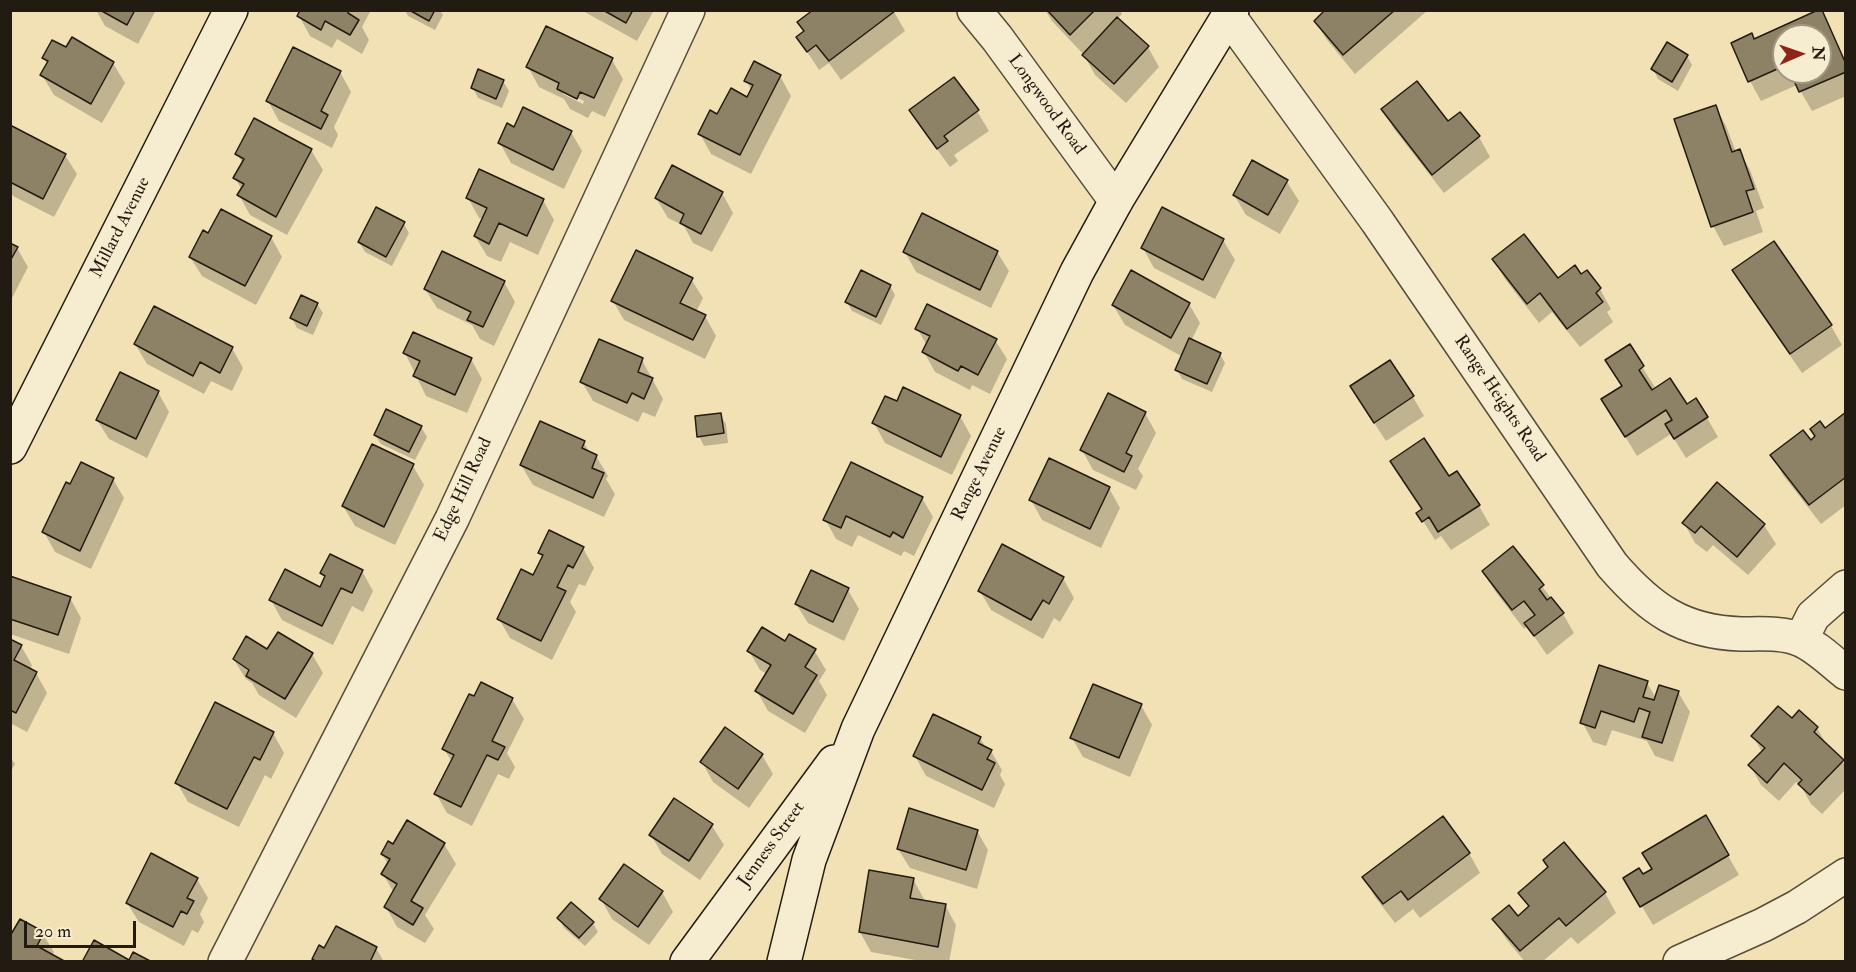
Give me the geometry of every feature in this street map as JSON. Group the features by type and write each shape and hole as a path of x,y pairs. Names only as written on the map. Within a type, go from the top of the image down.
{"street":[{"name":"Millard Avenue","path":"10,447 231,10"},
{"name":"Edge Hill Road","path":"225,962 452,519 688,10"},
{"name":"Longwood Road","path":"974,10 1116,201"},
{"name":"Range Avenue","path":"784,962 809,860 858,729 1072,282 1116,201 1230,13"},
{"name":"Range Heights Road","path":"1230,13 1377,221 1622,577 1658,610 1695,628 1720,633 1769,635 1801,640 1845,673"},
{"path":"1801,640 1813,616 1845,587"},
{"name":"Jenness Street","path":"687,962 858,729"},
{"path":"1680,962 1763,925 1813,898 1845,875"}],"building":[{"path":"100,10 135,10 127,25"},
{"path":"300,10 349,10 348,13 359,20 350,35 325,21 321,30 297,16"},
{"path":"409,10 435,10 429,21"},
{"path":"603,10 633,10 626,23"},
{"path":"813,10 895,11 829,61 816,45 807,52 796,37 804,31 797,22"},
{"path":"1047,10 1095,10 1070,35"},
{"path":"1325,10 1395,10 1343,55 1314,21"},
{"path":"1822,10 1828,24 1787,24"},
{"path":"1117,17 1149,46 1114,84 1082,55"},
{"path":"546,26 613,58 594,98 580,92 577,99 557,89 559,83 526,67"},
{"path":"1772,31 1772,71 1748,82 1731,43 1752,33 1754,39"},
{"path":"1832,32 1846,64 1846,72 1832,78"},
{"path":"72,37 114,62 91,104 40,75 48,61 42,58 52,40 66,47"},
{"path":"1667,42 1688,55 1672,82 1651,69"},
{"path":"293,47 341,71 321,111 328,115 321,129 266,101"},
{"path":"754,61 781,75 740,155 698,134 710,110 717,114 731,88 747,97 753,85 744,81"},
{"path":"478,69 504,80 496,99 471,88"},
{"path":"954,77 979,110 944,136 948,141 937,149 909,110"},
{"path":"1417,81 1448,121 1460,112 1480,136 1432,175 1381,109"},
{"path":"1795,84 1818,84 1799,92"},
{"path":"1716,105 1732,152 1740,149 1754,189 1746,191 1753,212 1711,227 1674,119"},
{"path":"523,107 572,131 553,170 498,143 507,123 514,127"},
{"path":"254,118 312,149 276,217 237,195 244,184 233,178 244,159 235,154"},
{"path":"10,125 66,154 43,199 10,182"},
{"path":"1252,160 1288,180 1268,215 1233,195"},
{"path":"672,165 723,192 701,234 680,223 684,214 655,198"},
{"path":"479,169 544,199 527,236 499,223 489,244 474,236 487,208 466,198"},
{"path":"376,207 405,222 386,257 358,242"},
{"path":"1162,207 1224,239 1203,280 1141,248"},
{"path":"221,209 272,236 245,286 189,257 203,230 208,233"},
{"path":"922,213 998,251 980,290 903,252"},
{"path":"1524,234 1558,278 1575,265 1581,274 1587,270 1601,288 1596,293 1603,302 1567,329 1540,293 1527,304 1492,259"},
{"path":"1774,241 1832,325 1790,354 1732,270"},
{"path":"10,243 18,247 10,261"},
{"path":"636,250 693,278 680,303 706,315 693,340 611,301"},
{"path":"442,251 505,281 483,327 467,320 471,312 424,289"},
{"path":"861,270 891,285 876,317 845,302"},
{"path":"1131,270 1190,303 1171,338 1112,305"},
{"path":"301,295 318,303 307,326 290,318"},
{"path":"927,304 997,339 978,375 961,366 958,371 922,352 930,336 915,329"},
{"path":"154,306 233,347 220,373 200,362 193,376 134,344"},
{"path":"413,332 472,358 455,395 413,376 420,361 403,353"},
{"path":"1189,338 1221,353 1207,384 1175,370"},
{"path":"599,339 643,358 638,372 653,378 644,399 632,393 627,403 580,382"},
{"path":"1630,344 1644,366 1639,370 1652,390 1670,378 1687,404 1696,398 1708,417 1674,439 1665,424 1672,420 1666,410 1625,437 1601,399 1622,386 1605,360"},
{"path":"1390,360 1414,396 1374,423 1350,386"},
{"path":"120,372 159,391 136,439 96,420"},
{"path":"903,387 961,415 941,457 872,423 885,396 897,401"},
{"path":"1108,393 1146,412 1126,453 1132,456 1124,472 1080,450"},
{"path":"386,409 422,426 409,452 374,435"},
{"path":"1846,412 1846,477 1809,505 1770,455 1803,430 1811,440 1815,436 1810,429 1820,421 1825,428"},
{"path":"721,413 724,433 697,437 695,416"},
{"path":"540,421 585,441 582,448 597,455 592,468 604,473 593,498 520,465"},
{"path":"1424,438 1449,476 1457,471 1480,505 1438,532 1429,517 1422,522 1416,513 1422,509 1390,461"},
{"path":"372,444 414,464 384,527 342,506"},
{"path":"1049,458 1110,487 1090,529 1029,500"},
{"path":"81,462 114,478 80,551 42,532 66,482 70,484"},
{"path":"851,462 923,497 903,538 893,532 890,537 846,516 841,528 823,520"},
{"path":"1717,482 1765,524 1737,557 1701,526 1695,533 1682,523"},
{"path":"549,530 584,547 573,568 568,565 557,587 566,591 541,641 497,619 521,569 533,575 543,555 538,553"},
{"path":"1002,544 1064,577 1049,604 1043,600 1031,620 978,591"},
{"path":"1513,546 1544,585 1539,589 1547,600 1551,597 1564,613 1534,636 1524,623 1535,615 1524,601 1512,610 1482,571"},
{"path":"330,554 363,570 352,593 341,588 322,626 269,600 285,569 320,587 325,576 320,573"},
{"path":"811,570 849,588 833,622 795,604"},
{"path":"10,576 71,597 58,635 10,619"},
{"path":"762,627 785,641 789,634 816,649 805,667 817,675 793,714 755,691 771,665 747,651"},
{"path":"278,632 313,653 285,699 246,676 249,670 233,659 246,636 267,649"},
{"path":"10,639 22,645 14,660 37,672 16,713 10,710"},
{"path":"1599,665 1648,681 1643,697 1654,700 1659,685 1679,691 1662,743 1642,737 1650,712 1639,708 1634,722 1601,711 1595,728 1580,723"},
{"path":"481,682 513,698 492,741 505,747 498,760 487,755 461,807 434,794 454,755 442,749 469,694 474,696"},
{"path":"1093,684 1142,704 1119,758 1070,738"},
{"path":"215,702 274,732 260,760 254,757 227,809 175,783"},
{"path":"1778,706 1792,718 1799,710 1818,727 1814,732 1844,760 1810,795 1798,784 1802,780 1784,763 1767,783 1748,765 1765,748 1751,736"},
{"path":"933,714 981,737 978,743 992,750 987,759 995,763 982,790 913,756"},
{"path":"725,727 763,754 738,789 700,762"},
{"path":"674,798 713,824 689,861 649,835"},
{"path":"909,808 978,830 966,870 897,849"},
{"path":"1706,815 1729,855 1640,907 1623,878 1639,868 1643,874 1652,869 1642,853"},
{"path":"1443,816 1470,853 1408,900 1401,891 1383,904 1362,877"},
{"path":"407,820 445,843 411,901 423,908 413,925 384,907 397,884 381,874 390,859 381,854 388,841 393,844"},
{"path":"1564,842 1606,892 1566,926 1559,918 1520,951 1492,919 1509,905 1518,916 1529,906 1518,893 1548,867 1543,860"},
{"path":"151,853 198,878 187,898 194,901 187,914 181,911 173,927 126,903"},
{"path":"624,864 663,891 638,927 599,899"},
{"path":"869,870 914,878 910,898 946,904 938,947 859,932"},
{"path":"571,902 594,922 579,938 557,918"},
{"path":"20,919 44,932 37,946 66,962 14,962 10,960 10,936"},
{"path":"336,926 377,947 370,962 317,962 312,959 319,945 324,948"},
{"path":"94,940 129,960 133,952 152,962 82,962"}]}
